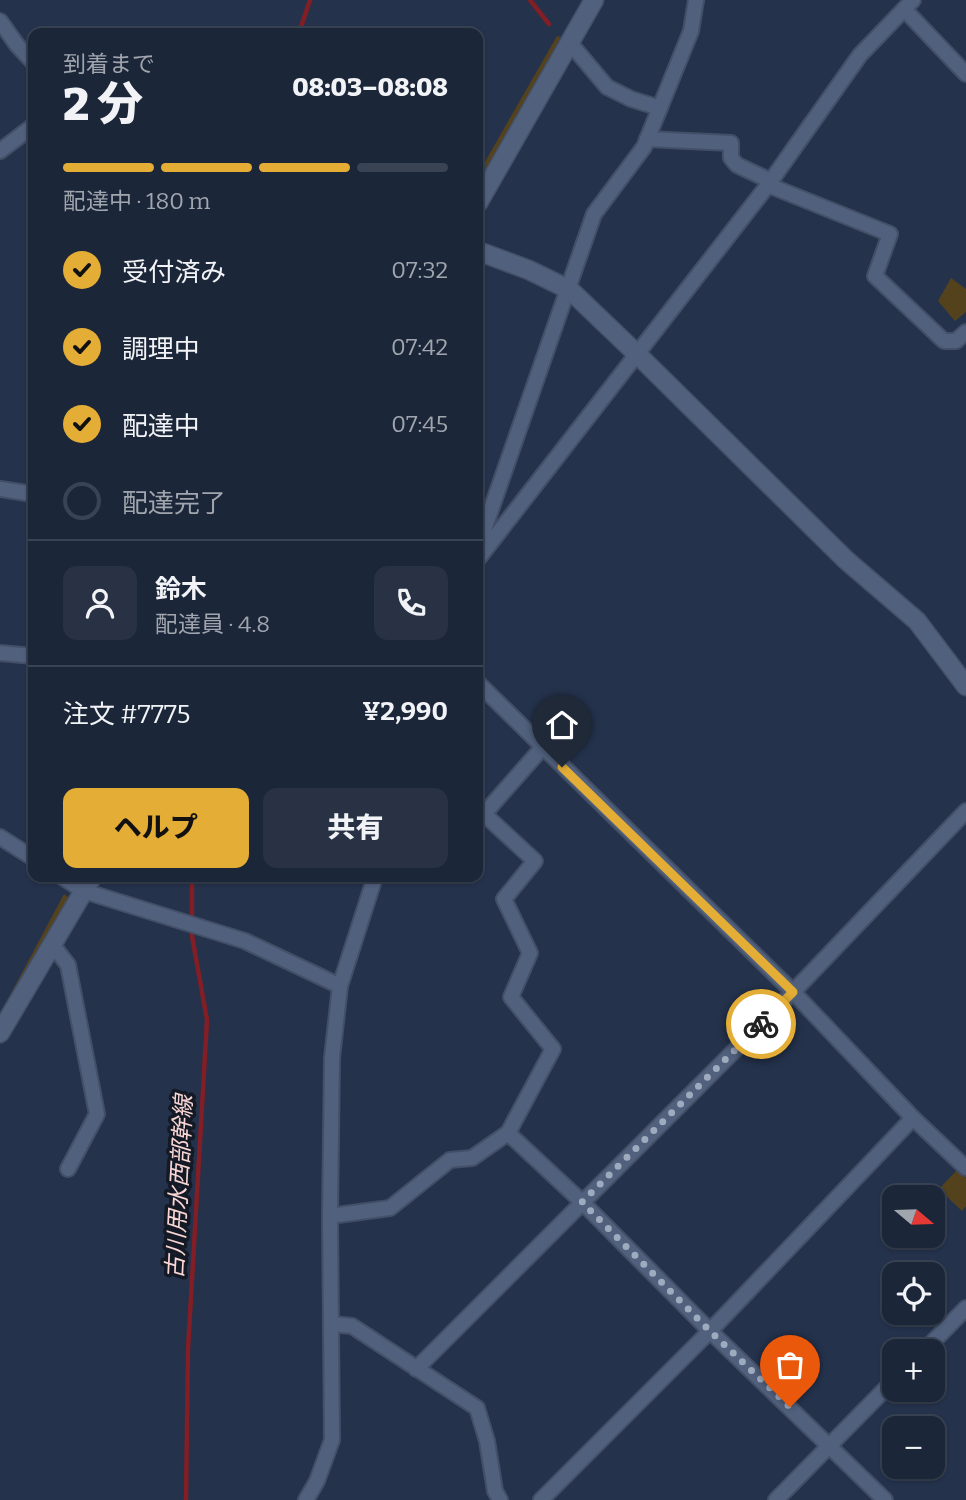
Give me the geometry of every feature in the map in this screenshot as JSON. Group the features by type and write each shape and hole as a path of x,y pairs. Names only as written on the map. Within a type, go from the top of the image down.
{"street":[{"path":"483,194 594,0"},
{"path":"483,533 570,290 594,214 644,147 691,31 696,0"},
{"path":"483,553 770,183 860,55 908,4 966,74"},
{"path":"0,21 28,56"},
{"path":"570,43 607,87 631,99 660,108"},
{"path":"0,151 28,129"},
{"path":"647,139 731,143 731,158 737,165 770,183 890,234 875,276 944,341 956,341 966,332"},
{"path":"483,253 529,270 570,290 845,560 917,621 966,686"},
{"path":"0,489 28,493"},
{"path":"0,653 28,656"},
{"path":"483,688 793,992 913,1118 966,1168"},
{"path":"330,1216 390,1208 450,1160 472,1158 508,1133 553,1049 511,997 530,953 504,899 535,861 484,814 542,748"},
{"path":"416,1369 793,992 966,811"},
{"path":"0,837 28,855"},
{"path":"306,1500 317,1481 332,1440 332,1058 340,986 373,882"},
{"path":"0,1032 88,884 245,941 340,986"},
{"path":"52,944 68,965 97,1114 68,1169"},
{"path":"541,1500 710,1331 913,1118"},
{"path":"508,1133 886,1500"},
{"path":"935,1339 966,1308"},
{"path":"332,1324 352,1326 477,1408 487,1441 495,1491 500,1500"},
{"path":"776,1500 882,1392"}],"shaded area":[{"path":"557,36 561,37 483,179 483,165"},
{"path":"951,278 966,289 966,312 955,321 938,301"},
{"path":"64,894 70,899 0,1025 0,1014"},
{"path":"957,1170 966,1178 966,1206 962,1211 945,1195 945,1185 943,1185"}],"waterway":[{"name":"古川用水西部幹線","path":"301,28 310,0"},
{"path":"530,0 549,24"},
{"name":"古川用水西部幹線","path":"186,1500 188,1349 207,1020 192,936 192,882"}],"way so far":[{"path":"761,1024 582,1202 790,1407"}],"route":[{"path":"562,767 793,992 761,1024"}]}
